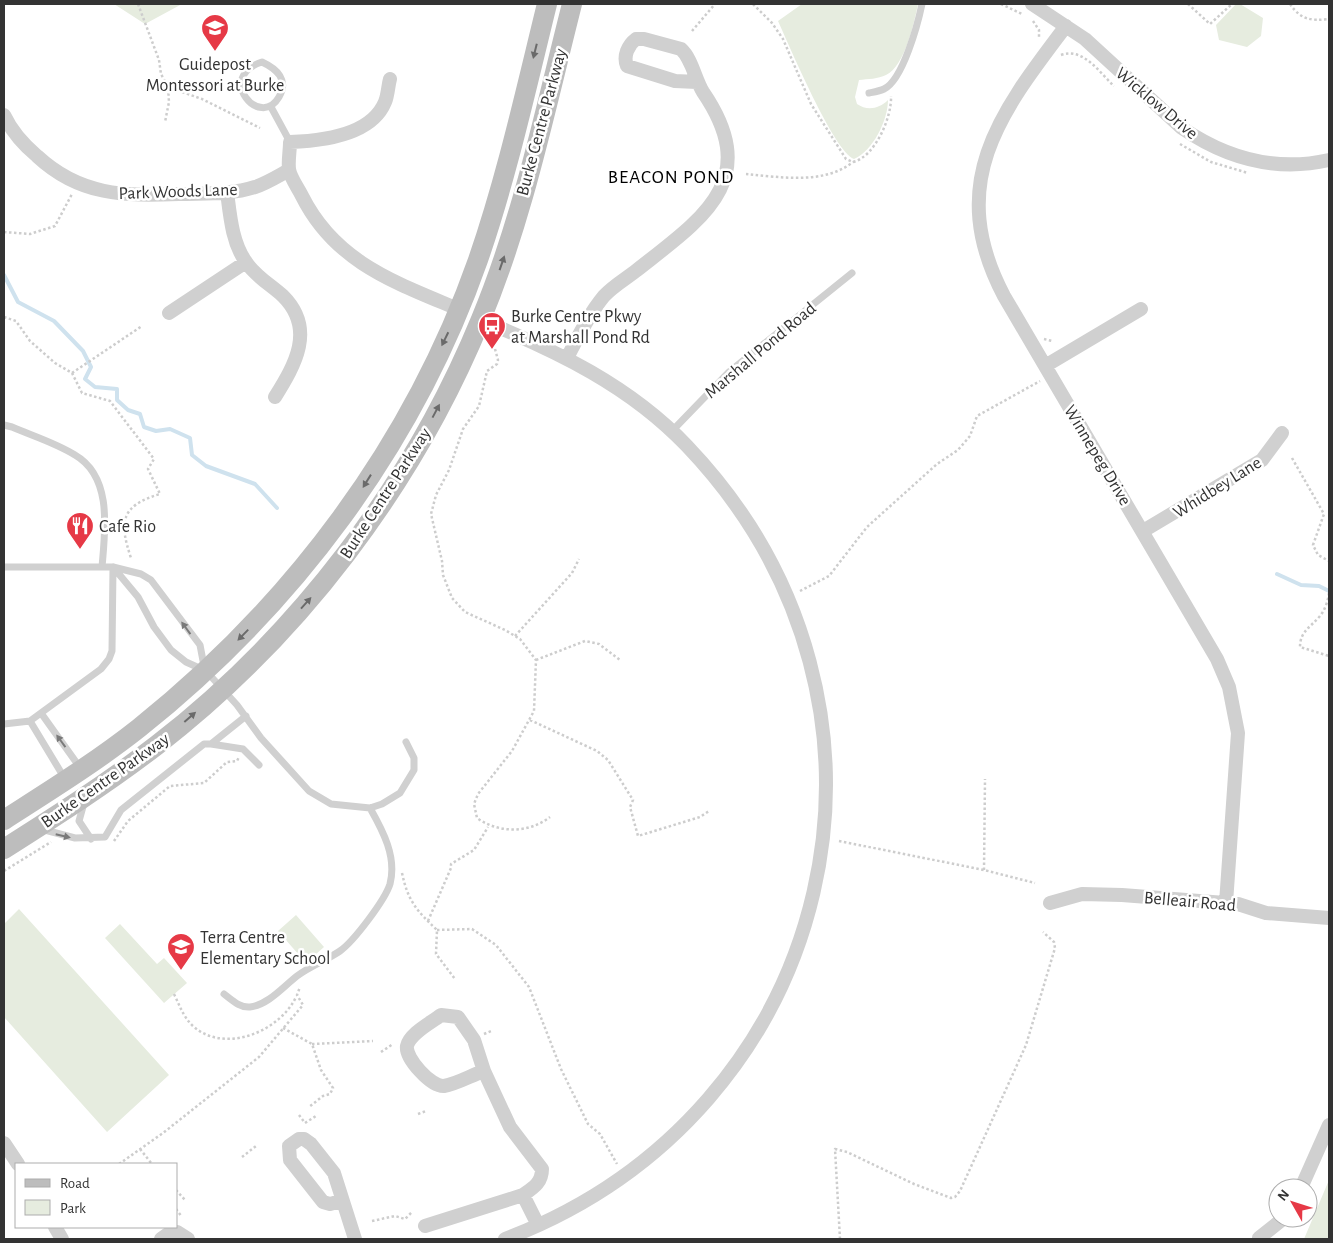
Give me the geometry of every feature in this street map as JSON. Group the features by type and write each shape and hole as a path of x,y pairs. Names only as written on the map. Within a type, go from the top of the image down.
{"main road":[{"name":"Burke Centre Parkway","path":"4,820 136,731 206,671 286,589 358,495 408,415 458,310 478,260 499,191 547,4"},
{"name":"Burke Centre Parkway","path":"4,850 86,796 159,744 222,690 312,596 382,503 421,440 481,320 502,262 530,173 572,4"},
{"path":"458,310 481,320"}],"street":[{"name":"Wicklow Drive","path":"1029,10 1066,26 1085,40 1182,128 1220,150 1266,163 1303,164 1329,160"},
{"name":"Winnepeg Drive","path":"1066,26 998,124 985,157 979,194 980,232 989,265 1004,296 1217,659 1229,687 1236,716 1238,755 1226,903"},
{"path":"567,358 587,321 605,295 704,215 719,194 728,162 728,147 717,114 697,82 686,53 681,49 644,39 636,39 630,44 625,61 627,66 675,81 697,82"},
{"path":"390,79 385,102 379,112 364,124 349,132 318,141 290,142 289,170 308,208 320,225 355,260 393,283 458,310"},
{"name":"Park Woods Lane","path":"4,115 20,139 42,161 63,176 89,188 130,195 228,192 256,187 289,170"},
{"path":"228,192 231,223 246,262 288,302 299,327 300,340 297,359 275,397"},
{"path":"169,313 246,262"},
{"path":"1045,366 1141,309"},
{"path":"481,320 567,358 624,392 672,431 722,485 754,529 776,571 798,623 810,662 823,732 825,808 819,866 811,909 781,988 755,1037 733,1070 694,1117 652,1156 599,1194 538,1225 505,1239"},
{"name":"Whidbey Lane","path":"1143,531 1262,460 1282,433"},
{"name":"Belleair Road","path":"1050,903 1082,894 1226,903 1251,907 1266,913 1329,918"},
{"path":"425,1226 523,1195 536,1186 542,1177 542,1169 510,1128 484,1071 474,1040 458,1017 441,1015 412,1037 407,1046 408,1054 430,1083 437,1086 444,1086 484,1071"},
{"path":"1305,1178 1329,1125"},
{"path":"341,1201 330,1204 323,1202 290,1160 289,1146 299,1139 304,1139 311,1144 334,1173 341,1201 355,1239"},
{"path":"4,1143 17,1163"},
{"path":"523,1195 538,1225"},
{"path":"56,1228 62,1239"},
{"path":"1259,1238 1272,1228"},
{"path":"161,1239 168,1234 177,1232 188,1239"}],"lane":[{"path":"869,93 886,88 895,75 910,48 922,4"},
{"path":"262,62 273,67 280,74 282,92 271,107 255,106 246,99 241,91 241,82 245,73 253,65 262,62"},
{"path":"271,107 290,142"},
{"name":"Marshall Pond Road","path":"672,431 729,372 852,273"},
{"path":"4,425 76,455 90,468 99,484 103,500 102,567"},
{"path":"4,567 113,567 141,574 159,588 200,645 206,671"},
{"path":"113,567 138,597 154,627 171,650 186,662 206,671 309,791 331,804 370,808 400,793 414,770 414,758 406,742"},
{"path":"4,724 30,721 101,669 110,659 112,650 113,567"},
{"path":"41,713 73,775"},
{"path":"211,744 246,716"},
{"path":"30,721 73,775"},
{"path":"37,827 56,835 91,839 105,837 122,810 204,744 243,749 259,765"},
{"path":"86,796 79,820 91,839"},
{"path":"224,994 240,1006 259,1005 299,974 343,949 384,899 390,883 392,868 388,845 370,808"}],"path":[{"path":"138,4 159,60 161,74 168,87 169,102 166,122"},
{"path":"692,31 715,4"},
{"path":"753,4 772,23 783,40 811,104 841,152 852,162"},
{"path":"1001,4 1029,10"},
{"path":"1188,4 1210,24 1232,4"},
{"path":"1290,4 1302,18 1313,21 1329,19"},
{"path":"1031,19 1039,30 1037,43"},
{"path":"1059,56 1071,52 1082,55 1118,89"},
{"path":"168,87 202,99 260,128"},
{"path":"746,174 796,178 817,176 843,170 852,162 858,161 865,155 882,132 890,109 891,93"},
{"path":"1176,140 1194,154 1211,162 1254,175"},
{"path":"4,232 30,234 55,226 73,192"},
{"path":"4,317 16,321 30,341 55,363 72,373 82,393 110,402 154,458 148,469 160,494 129,508 126,516 124,538 131,558"},
{"path":"72,373 142,326"},
{"path":"1040,333 1044,339 1052,341"},
{"path":"495,349 498,360 497,364 487,371 479,406 463,429 452,462 436,495 431,514 443,575 452,598 466,612 515,636 536,660 534,710 527,727 478,794 474,804 477,818 489,826 521,829 544,822 550,818"},
{"path":"800,591 829,576 868,527 937,464 958,450 970,436 977,416 1042,380"},
{"path":"1292,458 1323,510 1323,521 1313,545 1318,555 1329,560"},
{"path":"515,636 572,573 579,559"},
{"path":"1329,593 1320,617 1301,636 1300,643 1300,647 1305,650 1329,656"},
{"path":"536,660 585,641 599,644 620,660"},
{"path":"530,720 590,748 608,760 633,800 630,807 638,836 700,817 709,811"},
{"path":"984,870 985,779"},
{"path":"428,921 451,864 474,850 489,826"},
{"path":"839,841 984,870 1035,883"},
{"path":"401,867 405,890 410,902 428,921 438,930 472,929 496,945 529,987 561,1069 588,1124 600,1134 618,1165"},
{"path":"438,930 434,951 455,979"},
{"path":"840,1239 835,1150 847,1152 914,1184 951,1198 955,1197 960,1191 1026,1045 1056,948 1054,942 1043,932"},
{"path":"174,994 181,1011 196,1029 219,1038 234,1040 244,1038 274,1023 290,1008 300,987 316,966"},
{"path":"120,1163 259,1057 303,1006 297,995"},
{"path":"283,1028 312,1044 373,1042"},
{"path":"309,1107 323,1096 330,1094 334,1088 321,1070 312,1044"},
{"path":"381,1052 393,1044"},
{"path":"418,1114 426,1111"},
{"path":"299,1115 305,1123 316,1116"},
{"path":"242,1157 256,1146"},
{"path":"140,1149 151,1163"},
{"path":"178,1192 184,1200"},
{"path":"178,1212 182,1217"},
{"path":"372,1221 395,1216 406,1219 412,1212"}],"green space":[{"path":"114,4 182,4 145,24"},
{"path":"802,4 918,4 908,43 893,70 886,75 876,78 859,80 855,97 857,104 865,108 873,108 888,100 885,117 878,134 867,149 854,159 845,152 824,119 778,21"},
{"path":"1236,4 1240,4 1263,18 1261,36 1247,47 1219,40 1216,25"},
{"path":"19,909 169,1075 107,1132 4,1017 4,924"},
{"path":"296,915 324,947 306,963 278,931"},
{"path":"120,924 157,964 164,958 187,983 164,1003 105,938"},
{"path":"1329,1180 1329,1239 1304,1239 1309,1228 1318,1228 1318,1206"}],"waterway":[{"path":"4,275 18,302 54,321 83,351 91,367 85,379 95,387 117,389 117,400 128,410 140,414 144,427 156,431 170,429 190,438 192,455 206,466 255,484 277,508"},
{"path":"1277,574 1301,585 1319,586 1329,591"}],"place":[{"name":"Guidepost Montessori at Burke","path":"215,52"},
{"name":"Burke Centre Pkwy at Marshall Pond Rd","path":"492,350"},
{"name":"Cafe Rio","path":"80,550"},
{"name":"Terra Centre Elementary School","path":"181,971"}],"district":[{"name":"BEACON POND","path":"671,176"}]}
